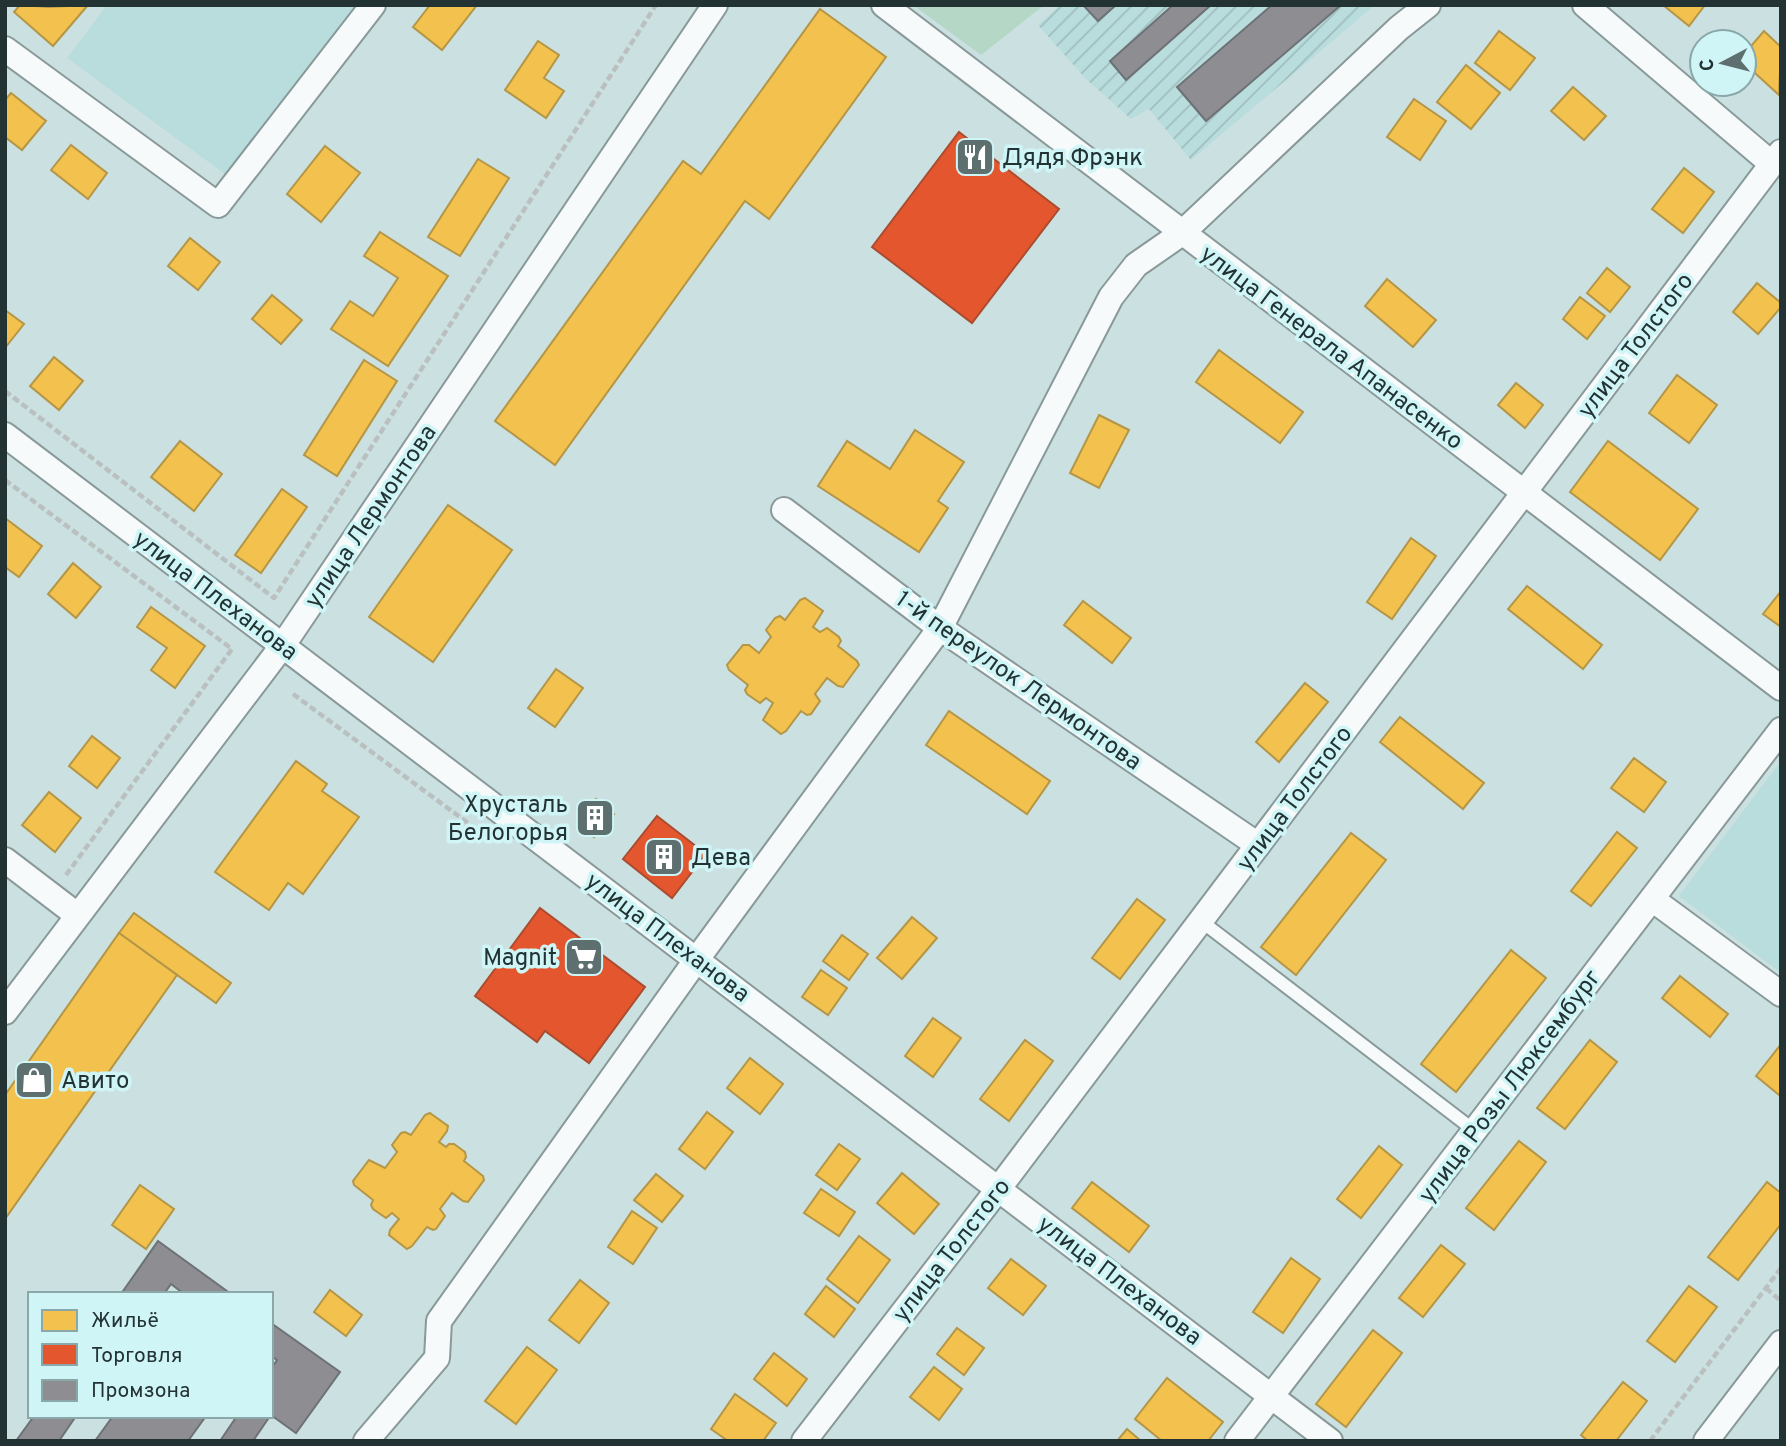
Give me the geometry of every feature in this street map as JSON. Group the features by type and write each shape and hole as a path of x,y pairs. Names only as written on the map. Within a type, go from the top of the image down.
{"street":[{"path":"5,49 218,205 373,5"},
{"name":"улица Лермонтова","path":"5,1012 284,645 715,5"},
{"name":"улица Генерала Апанасенко","path":"884,5 1781,688"},
{"path":"366,1441 437,1358 439,1321 697,960 940,628 1111,297 1136,265 1182,233 1399,28 1428,5"},
{"path":"1585,5 1776,158"},
{"name":"улица Толстого","path":"804,1441 999,1188 1776,158"},
{"name":"улица Плеханова","path":"5,435 1330,1441"},
{"name":"1-й переулок Лермонтова","path":"784,510 940,628 1258,845"},
{"name":"улица Розы Люксембург","path":"1237,1441 1781,730"},
{"path":"5,860 77,915"},
{"path":"1652,899 1781,994"},
{"path":"1706,1441 1781,1343"}],"lane":[{"path":"1201,921 1475,1131"}],"path":[{"path":"5,391 274,598 656,5"},
{"path":"5,480 232,649 51,895"},
{"path":"293,694 492,841"},
{"path":"1650,1441 1781,1268"},
{"path":"1766,1288 1781,1301"}],"shaded area":[{"path":"107,5 363,5 229,177 67,58"},
{"path":"1060,5 1375,5 1191,160 1149,109 1131,119 1086,79 1038,25"},
{"path":"1781,761 1781,973 1679,896"}],"green space":[{"path":"913,5 1044,5 981,55"}],"building: Жильё":[{"path":"20,5 88,5 53,46 14,12"},
{"path":"430,5 477,5 442,50 413,27"},
{"path":"1663,5 1705,5 1689,26"},
{"path":"820,9 886,57 769,219 745,201 555,465 495,421 683,161 701,174"},
{"path":"1499,31 1535,58 1510,90 1475,63"},
{"path":"1764,31 1781,47 1779,95 1758,76 1758,38"},
{"path":"538,41 559,55 544,78 564,91 546,118 505,90"},
{"path":"1466,65 1500,93 1471,129 1437,102"},
{"path":"1573,87 1606,116 1584,140 1551,111"},
{"path":"11,93 46,121 22,150 5,137 5,100"},
{"path":"1414,99 1446,121 1420,160 1387,137"},
{"path":"71,145 107,173 88,199 51,170"},
{"path":"325,146 360,173 321,222 287,194"},
{"path":"478,159 509,178 460,256 428,237"},
{"path":"1684,168 1714,192 1683,233 1652,209"},
{"path":"380,232 448,276 388,366 331,329 350,301 373,316 398,278 364,256"},
{"path":"190,238 220,262 198,290 168,266"},
{"path":"1607,268 1630,287 1610,312 1587,293"},
{"path":"1387,279 1436,320 1413,347 1365,306"},
{"path":"1757,283 1781,303 1781,307 1758,334 1733,312"},
{"path":"272,295 302,320 281,344 252,319"},
{"path":"1580,297 1605,316 1587,339 1563,319"},
{"path":"5,310 24,324 5,348"},
{"path":"1219,350 1303,412 1280,443 1196,382"},
{"path":"54,357 83,381 59,410 30,386"},
{"path":"364,360 397,381 337,476 304,455"},
{"path":"1677,375 1717,405 1689,443 1649,413"},
{"path":"1516,383 1543,405 1525,428 1498,405"},
{"path":"1099,415 1129,430 1099,488 1070,473"},
{"path":"915,430 964,462 938,501 948,508 919,552 818,486 847,441 890,469"},
{"path":"180,441 222,474 194,511 151,477"},
{"path":"1608,441 1698,509 1660,560 1570,492"},
{"path":"282,489 307,507 261,573 235,555"},
{"path":"448,505 512,550 433,662 369,617"},
{"path":"5,518 42,546 19,577 5,567"},
{"path":"1411,538 1436,556 1392,619 1367,602"},
{"path":"73,563 101,587 76,618 48,594"},
{"path":"1527,586 1602,645 1583,669 1508,609"},
{"path":"1781,591 1781,627 1763,614"},
{"path":"805,598 823,611 813,627 820,632 827,628 839,637 841,641 838,646 859,665 843,687 827,678 815,694 820,701 811,714 807,715 801,711 781,734 763,720 773,703 766,698 760,703 747,694 745,690 748,685 729,670 727,665 743,645 749,645 759,653 771,637 766,630 775,618 780,616 785,620 800,600"},
{"path":"1083,601 1131,638 1112,663 1064,625"},
{"path":"151,607 205,646 175,688 151,670 167,648 137,627"},
{"path":"556,669 583,688 555,727 528,708"},
{"path":"1305,683 1328,702 1279,762 1256,742"},
{"path":"949,711 1050,781 1027,814 926,745"},
{"path":"1400,717 1484,783 1463,809 1380,742"},
{"path":"92,736 120,758 97,788 69,766"},
{"path":"1634,758 1666,782 1644,812 1611,788"},
{"path":"296,761 327,784 322,791 359,817 303,894 288,883 269,910 215,872"},
{"path":"49,792 81,818 55,852 22,825"},
{"name":"Хрусталь Белогорья","path":"596,799 614,814 594,837 577,822"},
{"path":"1617,832 1637,848 1591,906 1571,891"},
{"path":"1351,833 1386,860 1296,975 1261,947"},
{"path":"1137,899 1165,920 1120,979 1092,958"},
{"path":"134,913 231,983 216,1003 119,933"},
{"path":"912,917 937,938 902,979 877,958"},
{"path":"119,933 177,975 5,1219 5,1095"},
{"path":"842,935 868,954 849,980 823,961"},
{"path":"1511,950 1546,978 1456,1092 1421,1064"},
{"path":"821,970 847,988 828,1015 802,997"},
{"path":"1680,976 1728,1014 1710,1037 1662,998"},
{"path":"933,1018 961,1038 933,1077 905,1056"},
{"path":"1025,1040 1053,1061 1009,1121 980,1099"},
{"path":"1590,1040 1617,1062 1565,1129 1537,1108"},
{"path":"1781,1044 1781,1093 1779,1095 1756,1076"},
{"path":"750,1058 783,1084 760,1114 727,1088"},
{"path":"707,1112 733,1132 705,1169 679,1149"},
{"path":"430,1113 448,1126 439,1142 446,1147 454,1144 465,1152 464,1161 483,1176 484,1180 468,1202 452,1193 440,1209 445,1216 436,1229 427,1227 407,1249 389,1235 399,1219 392,1213 386,1218 373,1209 373,1200 354,1185 353,1181 369,1160 385,1168 397,1152 392,1145 401,1133 411,1135 425,1115"},
{"path":"1519,1141 1546,1162 1494,1230 1466,1208"},
{"path":"839,1144 860,1159 837,1190 816,1175"},
{"path":"1379,1146 1402,1165 1361,1218 1337,1199"},
{"path":"902,1173 939,1204 914,1234 877,1203"},
{"path":"656,1174 683,1196 662,1222 634,1200"},
{"path":"1092,1182 1149,1226 1129,1252 1072,1208"},
{"path":"1767,1182 1781,1193 1781,1224 1738,1280 1708,1257"},
{"path":"140,1185 174,1209 146,1249 112,1225"},
{"path":"821,1189 855,1212 839,1236 804,1213"},
{"path":"632,1211 657,1228 633,1264 608,1247"},
{"path":"859,1236 890,1260 858,1303 827,1279"},
{"path":"1441,1245 1465,1264 1423,1317 1399,1298"},
{"path":"1291,1258 1320,1279 1283,1333 1253,1312"},
{"path":"1011,1259 1046,1286 1023,1315 988,1288"},
{"path":"580,1280 609,1303 579,1343 549,1320"},
{"path":"826,1286 855,1309 834,1337 805,1314"},
{"path":"1689,1286 1717,1307 1675,1362 1647,1341"},
{"path":"330,1290 362,1315 346,1336 314,1312"},
{"path":"957,1328 984,1348 964,1375 937,1354"},
{"path":"1373,1330 1402,1353 1346,1427 1316,1404"},
{"path":"527,1347 557,1370 516,1424 485,1401"},
{"path":"774,1353 807,1379 787,1406 754,1379"},
{"path":"934,1367 962,1389 939,1420 910,1397"},
{"path":"1167,1378 1223,1422 1208,1441 1162,1441 1135,1419"},
{"path":"1623,1382 1647,1401 1616,1441 1588,1441 1581,1435"},
{"path":"735,1394 776,1423 763,1441 728,1441 711,1429"},
{"path":"1127,1429 1141,1441 1117,1441"}],"building: Торговля":[{"path":"959,132 1059,209 972,323 872,247"},
{"name":"Дева","path":"657,816 706,854 672,898 623,859"},
{"path":"540,908 645,987 589,1063 545,1031 537,1042 475,996"}],"building: Промзона":[{"path":"1083,5 1116,5 1098,21"},
{"path":"1173,5 1211,5 1126,80 1110,61"},
{"path":"1272,5 1341,5 1206,121 1177,87"},
{"path":"158,1241 228,1292 181,1292 171,1284 165,1292 122,1292"},
{"path":"273,1324 340,1372 296,1433 273,1416 273,1366 277,1360 273,1357"},
{"path":"33,1418 75,1418 59,1441 16,1441"},
{"path":"112,1418 205,1418 188,1441 95,1441"},
{"path":"236,1418 269,1418 253,1441 220,1441"}],"place":[{"name":"Дядя Фрэнк","path":"975,157"},
{"name":"Хрусталь Белогорья","path":"595,818"},
{"name":"Дева","path":"664,857"},
{"name":"Magnit","path":"584,957"},
{"name":"Авито","path":"34,1080"}]}
